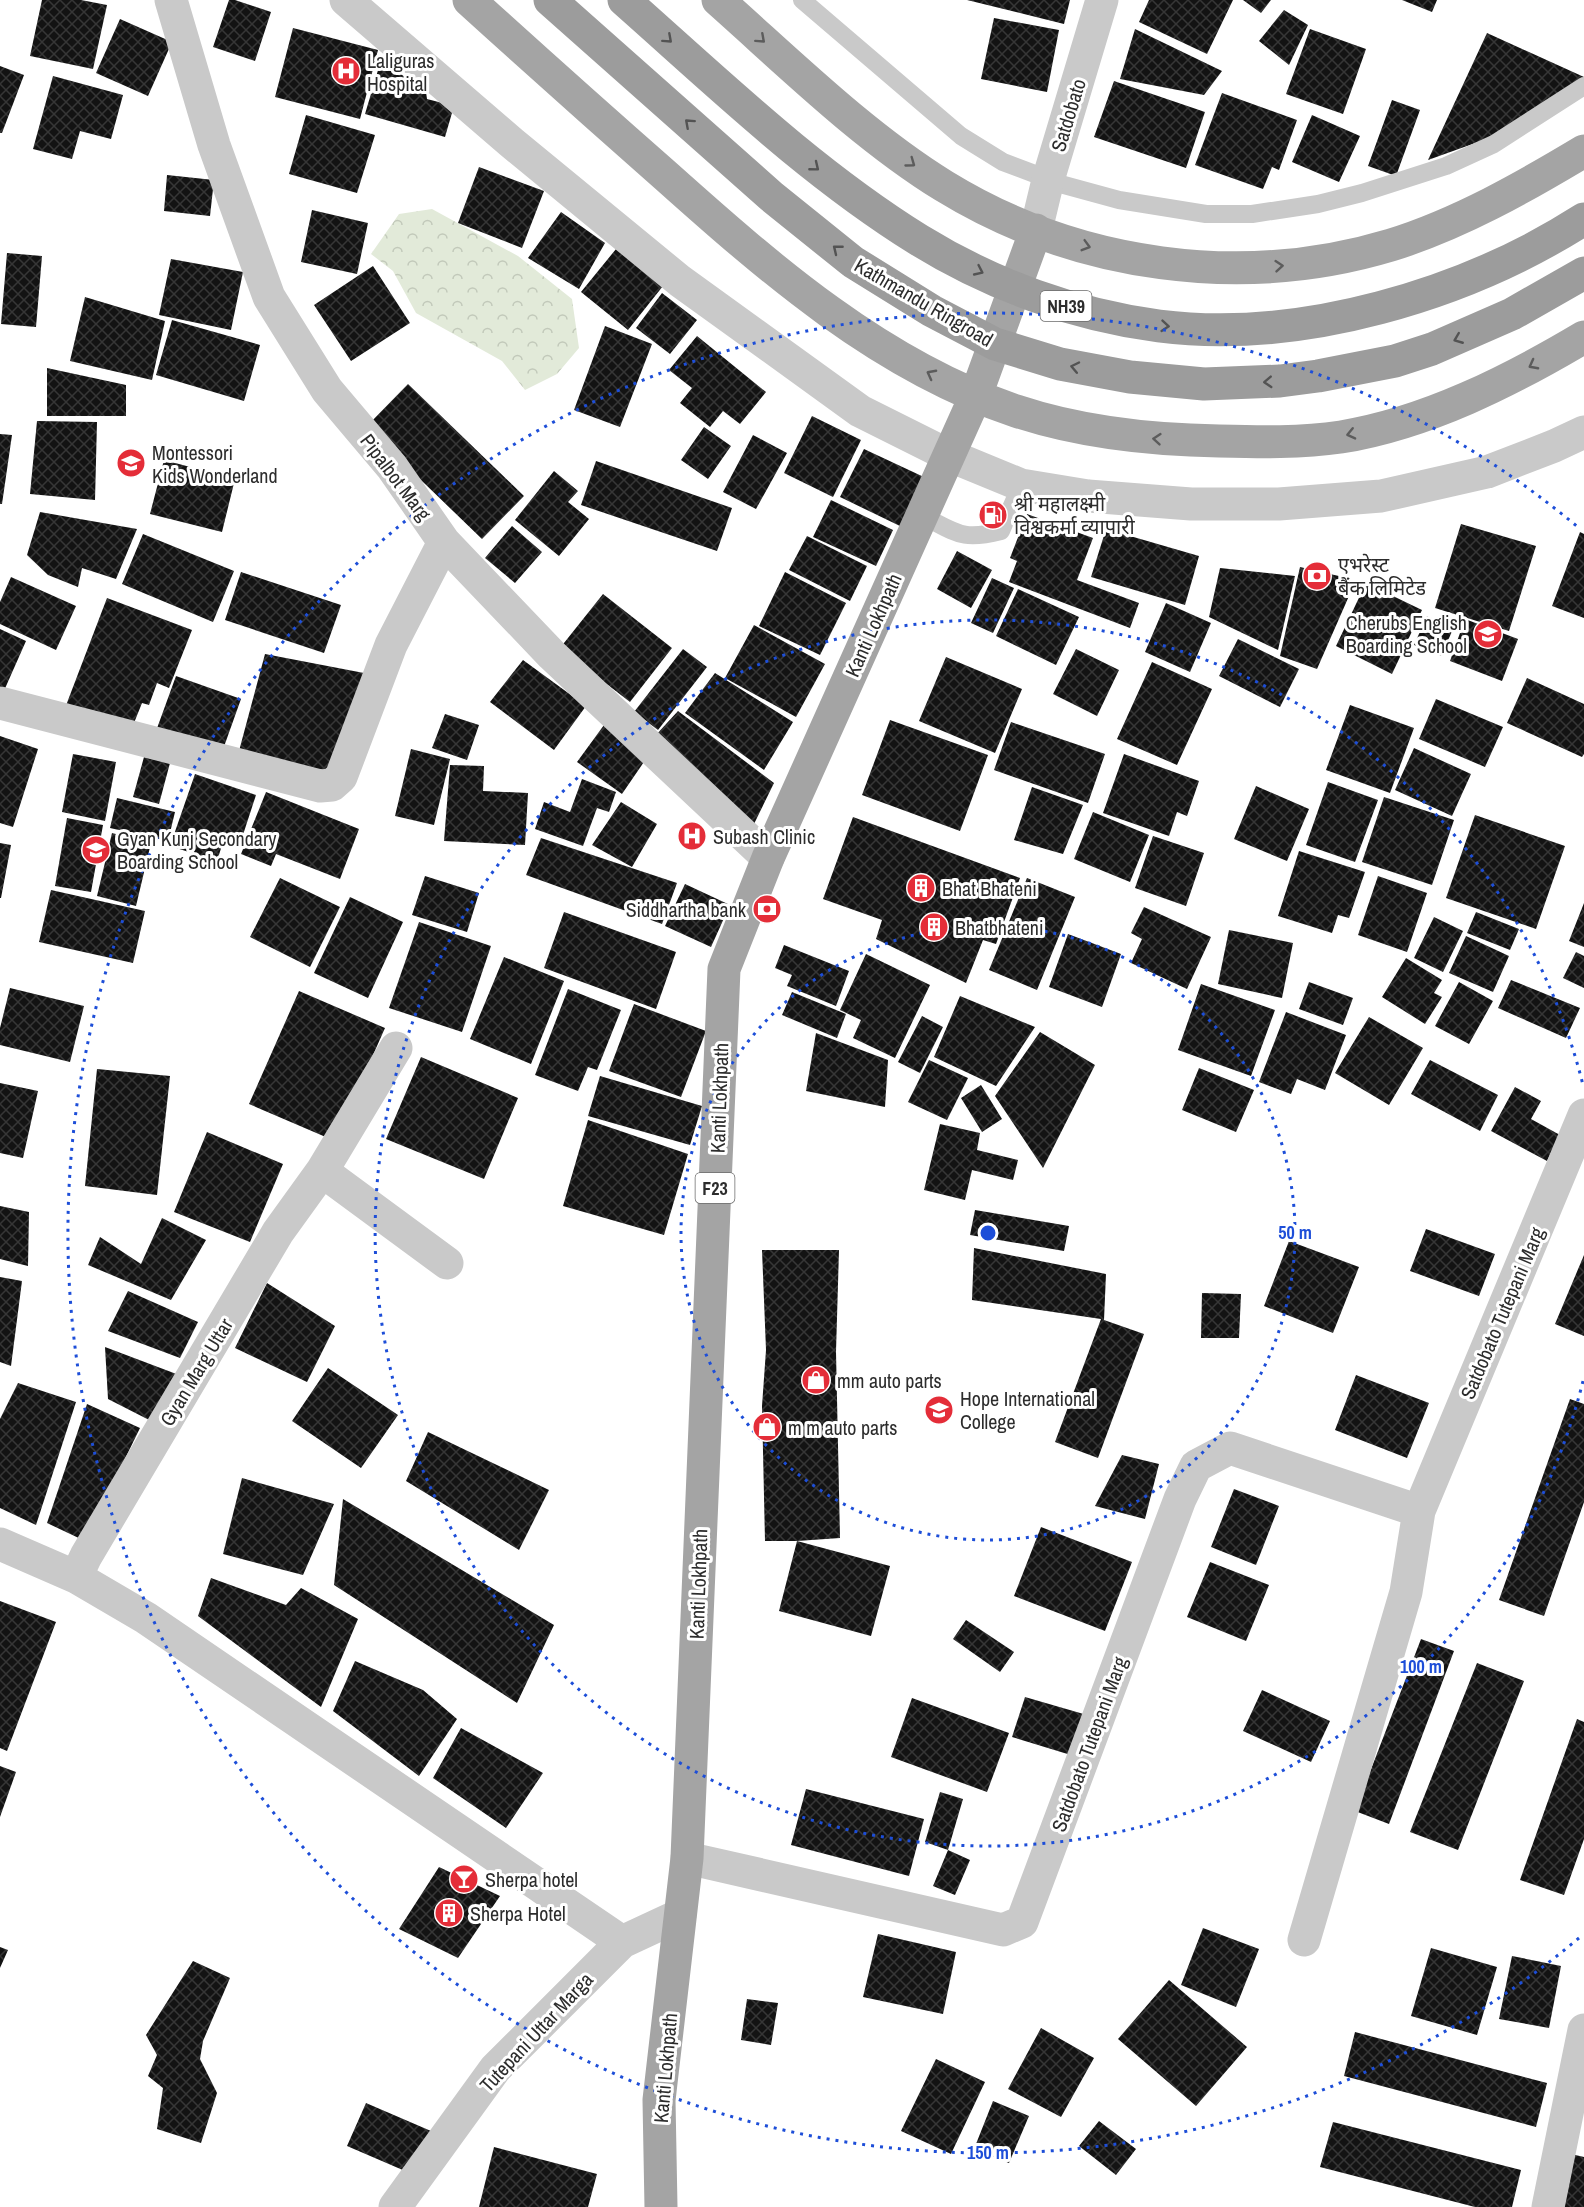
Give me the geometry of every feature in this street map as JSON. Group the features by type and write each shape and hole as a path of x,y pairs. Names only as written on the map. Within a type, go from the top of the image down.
{"highway":[{"name":"Kathmandu Ringroad","path":"550,0 771,196 852,262 932,311 995,344 1060,364 1130,377 1204,384 1280,381 1357,369 1432,349 1512,314 1584,273"},
{"name":"NH39","path":"624,0 785,143 846,192 922,242 1014,288 1109,318 1161,326 1216,329 1318,321 1407,300 1472,278 1541,245 1584,219"}],"main road":[{"path":"469,0 737,240 798,288 874,342 938,377 1014,410 1054,422 1125,436 1184,441 1308,440 1341,437 1432,412 1486,389 1584,337"},
{"path":"718,0 842,108 916,167 981,206 1036,230 1116,255 1144,261 1200,268 1260,268 1323,261 1391,245 1428,231 1518,189 1584,151"},
{"name":"Kanti Lokhpath","path":"660,2207 659,2100 687,1858 724,969 768,858 976,395 1036,230"}],"street":[{"name":"Pipalbot Marg","path":"171,0 214,145 269,297 327,390 392,467 444,542 552,655 625,721 768,858"},
{"path":"346,0 512,143 680,281 860,411 948,454 1021,485 1088,496 1191,504 1279,504 1381,496 1487,472 1584,432"},
{"name":"Satdobato","path":"1036,230 1048,180 1102,0"},
{"path":"0,703 320,786 332,785 341,777 391,645 444,542"},
{"name":"Gyan Marg Uttar","path":"76,1577 86,1556 278,1233 322,1171 396,1048"},
{"name":"Satdobato Tutepani Marg","path":"1304,1940 1406,1592 1419,1511 1584,1115"},
{"path":"322,1171 447,1263"},
{"name":"Satdobato Tutepani Marg","path":"687,1858 1003,1930 1022,1922 1180,1499 1196,1466 1230,1448 1419,1511"},
{"path":"0,1544 76,1577 146,1618 622,1942"},
{"name":"Tutepani Uttar Marga","path":"395,2207 495,2069 622,1942 680,1915"},
{"path":"1548,2207 1584,2030"}],"lane":[{"path":"802,0 961,136 1003,162 1048,180 1119,200 1161,208 1229,215 1274,212 1362,193 1469,157 1522,127 1584,86"},
{"path":"922,516 964,536 980,536 1001,531 1021,485"}],"green space":[{"path":"432,209 518,256 572,299 579,348 557,374 525,390 502,361 416,313 393,271 371,254 399,214"}],"building":[{"path":"42,0 81,0 107,5 93,69 30,56"},
{"path":"229,0 271,12 255,61 213,47"},
{"path":"967,0 1070,0 1064,24"},
{"path":"1149,0 1233,0 1207,54 1139,22"},
{"path":"1243,0 1271,0 1261,13"},
{"path":"1402,0 1437,0 1432,12"},
{"path":"1284,10 1308,25 1289,65 1259,41"},
{"path":"994,18 1059,30 1047,92 981,79"},
{"path":"120,19 172,42 148,96 96,73"},
{"path":"293,28 378,50 360,119 275,97"},
{"path":"1135,29 1222,71 1204,95 1120,79"},
{"path":"1310,29 1366,49 1343,114 1286,94"},
{"path":"1487,33 1584,77 1520,127 1428,160"},
{"path":"381,60 426,92 427,99 454,106 445,137 365,114"},
{"path":"0,66 24,75 2,133 0,133"},
{"path":"53,76 123,95 111,139 80,131 72,159 33,149"},
{"path":"1114,81 1205,112 1186,168 1094,137"},
{"path":"1222,93 1297,120 1279,170 1272,167 1263,189 1195,165"},
{"path":"1392,100 1420,110 1396,176 1368,166"},
{"path":"306,115 375,135 357,193 289,174"},
{"path":"1312,115 1360,136 1339,182 1292,162"},
{"path":"479,167 544,191 522,248 458,223"},
{"path":"167,175 214,180 210,216 164,211"},
{"path":"312,210 368,223 357,274 301,262"},
{"path":"561,212 605,243 579,289 528,258"},
{"path":"616,249 663,286 628,330 581,292"},
{"path":"7,253 42,256 36,327 1,324"},
{"path":"171,259 243,272 231,330 159,315"},
{"path":"373,266 410,323 351,361 314,305"},
{"path":"662,293 697,320 670,354 636,328"},
{"path":"85,297 165,321 152,380 70,361"},
{"path":"172,320 260,345 244,401 156,375"},
{"path":"605,326 652,344 620,427 574,410"},
{"path":"697,336 766,392 740,424 723,411 710,427 680,403 692,388 669,370"},
{"path":"47,368 126,385 126,416 47,416"},
{"path":"408,384 524,496 482,539 366,427"},
{"path":"812,416 861,440 833,497 784,473"},
{"path":"37,421 97,422 95,500 30,494"},
{"path":"704,427 731,446 708,479 681,460"},
{"path":"0,434 12,435 2,504 0,504"},
{"path":"753,435 787,453 756,509 723,492"},
{"path":"864,449 926,478 902,527 840,497"},
{"path":"164,460 235,479 222,532 150,514"},
{"path":"596,461 732,508 717,551 581,505"},
{"path":"554,471 578,491 568,502 589,519 559,556 515,520"},
{"path":"831,500 893,530 876,566 813,537"},
{"path":"40,512 137,529 116,579 82,568 78,587 48,575 27,555"},
{"path":"1027,514 1093,538 1077,580 1139,603 1130,628 1009,582 1017,561 1010,558"},
{"path":"1461,524 1536,546 1509,631 1435,608"},
{"path":"512,526 542,552 515,583 485,558"},
{"path":"1106,529 1199,556 1185,605 1091,577"},
{"path":"1580,532 1584,534 1584,618 1552,606"},
{"path":"143,534 234,571 213,622 122,584"},
{"path":"807,536 867,566 850,601 789,570"},
{"path":"957,551 992,570 971,608 937,589"},
{"path":"1300,567 1356,580 1317,669 1280,656"},
{"path":"1220,568 1295,576 1278,650 1209,617"},
{"path":"241,572 341,605 324,653 225,620"},
{"path":"785,572 846,603 820,655 759,626"},
{"path":"11,577 76,606 56,650 0,624 0,602"},
{"path":"992,578 1014,588 993,633 971,623"},
{"path":"1366,583 1422,610 1392,674 1336,646"},
{"path":"1018,589 1079,617 1056,665 996,636"},
{"path":"603,594 672,648 630,702 560,648"},
{"path":"107,598 192,630 169,688 157,683 149,705 142,703 130,733 65,708"},
{"path":"1166,603 1211,623 1190,672 1145,652"},
{"path":"1427,616 1454,627 1441,656 1414,645"},
{"path":"1465,619 1518,639 1502,681 1450,661"},
{"path":"754,625 825,664 796,717 725,678"},
{"path":"0,629 26,641 3,693 0,691"},
{"path":"1238,639 1299,669 1280,707 1219,676"},
{"path":"683,649 707,667 658,730 634,712"},
{"path":"1076,649 1119,670 1097,716 1053,694"},
{"path":"265,654 364,673 334,777 239,751"},
{"path":"946,657 1022,689 995,753 919,721"},
{"path":"523,660 586,706 554,750 490,702"},
{"path":"1152,662 1212,689 1177,765 1117,739"},
{"path":"715,673 793,722 764,770 685,713"},
{"path":"176,676 241,699 221,755 156,731"},
{"path":"1527,678 1584,704 1584,754 1582,757 1507,723"},
{"path":"1436,699 1503,727 1485,767 1419,739"},
{"path":"1350,705 1414,728 1390,793 1326,770"},
{"path":"678,711 774,783 754,824 655,736"},
{"path":"445,714 479,725 467,760 432,748"},
{"path":"890,720 988,755 960,831 862,795"},
{"path":"1011,722 1105,754 1088,803 994,770"},
{"path":"604,725 648,756 622,794 577,762"},
{"path":"0,736 38,749 13,827 0,823"},
{"path":"1414,748 1471,774 1452,816 1395,790"},
{"path":"411,749 450,759 434,825 395,816"},
{"path":"73,754 116,762 105,821 62,812"},
{"path":"1124,754 1199,781 1187,816 1177,812 1169,836 1103,813"},
{"path":"144,757 170,763 159,804 133,797"},
{"path":"450,765 484,766 483,791 528,793 525,845 444,841"},
{"path":"195,774 256,795 240,844 224,839 217,861 170,846"},
{"path":"582,779 616,792 609,812 597,808 583,846 535,829 544,802 570,812"},
{"path":"1328,782 1378,800 1355,862 1306,845"},
{"path":"1256,786 1309,809 1287,861 1234,839"},
{"path":"1032,787 1083,805 1063,854 1014,840"},
{"path":"266,792 359,829 340,879 276,854 271,866 241,854"},
{"path":"1384,797 1454,820 1432,885 1362,862"},
{"path":"117,798 175,812 168,841 110,828"},
{"path":"621,802 657,824 632,867 592,845"},
{"path":"1093,812 1149,835 1130,882 1074,859"},
{"path":"1475,815 1565,846 1536,929 1446,898"},
{"name":"Bhat Bhateni","path":"853,817 1020,878 996,944 983,940 966,983 876,939 882,920 823,899"},
{"path":"67,818 103,825 91,892 55,886"},
{"path":"112,833 151,843 136,906 97,896"},
{"path":"1153,836 1204,853 1186,906 1135,888"},
{"path":"541,838 677,883 662,924 526,875"},
{"path":"0,843 11,845 1,898 0,898"},
{"path":"1299,851 1365,872 1349,918 1338,915 1332,933 1278,916"},
{"path":"425,876 479,893 467,932 412,915"},
{"path":"1378,876 1427,893 1407,952 1358,935"},
{"path":"280,878 340,907 310,967 250,937"},
{"path":"1027,878 1075,897 1037,990 989,970"},
{"path":"685,884 730,905 711,947 665,926"},
{"path":"51,890 145,911 133,963 39,942"},
{"path":"350,897 403,922 368,998 314,973"},
{"path":"1584,903 1584,947 1569,941"},
{"path":"1144,907 1211,937 1187,989 1131,963 1142,939 1131,933"},
{"path":"564,912 676,952 656,1009 544,968"},
{"path":"1476,912 1519,929 1510,950 1467,933"},
{"path":"1434,917 1463,931 1443,972 1414,958"},
{"path":"419,922 491,946 462,1032 389,1008"},
{"path":"1229,930 1293,943 1282,998 1218,984"},
{"path":"1068,934 1121,954 1102,1007 1049,987"},
{"path":"1466,936 1509,956 1493,992 1449,973"},
{"path":"784,945 849,971 836,1006 787,986 792,975 775,968"},
{"path":"1576,952 1584,956 1584,988 1563,978"},
{"path":"866,954 930,985 895,1058 853,1038 861,1020 840,1010"},
{"path":"504,957 564,981 531,1064 470,1039"},
{"path":"1406,958 1442,980 1434,993 1442,997 1425,1024 1382,997"},
{"path":"1511,980 1580,1008 1566,1038 1498,1008"},
{"path":"1309,982 1353,998 1343,1025 1299,1009"},
{"path":"1459,982 1493,1001 1469,1044 1435,1026"},
{"path":"1201,984 1275,1010 1251,1076 1178,1050"},
{"path":"10,988 84,1006 70,1062 0,1045 0,1028"},
{"path":"568,989 621,1010 597,1070 588,1067 578,1091 535,1075"},
{"path":"299,991 385,1028 335,1141 249,1104"},
{"path":"792,992 846,1014 837,1038 782,1015"},
{"path":"960,996 1035,1027 996,1086 934,1057"},
{"path":"634,1004 706,1031 681,1097 609,1071"},
{"path":"1286,1012 1346,1035 1325,1090 1297,1079 1291,1094 1259,1082"},
{"path":"922,1016 943,1027 920,1073 898,1062"},
{"path":"1369,1017 1423,1048 1389,1105 1335,1073"},
{"path":"1040,1032 1095,1065 1043,1168 995,1096"},
{"path":"816,1033 888,1060 885,1107 806,1091"},
{"path":"421,1057 518,1098 484,1179 386,1139"},
{"path":"929,1060 968,1078 947,1120 908,1102"},
{"path":"1430,1060 1498,1095 1480,1131 1411,1094"},
{"path":"1199,1068 1254,1090 1236,1132 1182,1110"},
{"path":"97,1069 170,1076 157,1195 85,1186"},
{"path":"600,1076 702,1106 690,1145 588,1116"},
{"path":"0,1083 38,1091 23,1158 0,1153"},
{"path":"981,1085 1002,1119 982,1132 961,1098"},
{"path":"1515,1087 1541,1101 1531,1119 1560,1135 1547,1161 1491,1131"},
{"path":"588,1120 688,1154 664,1235 563,1206"},
{"path":"940,1124 980,1133 977,1150 1018,1160 1013,1180 972,1170 965,1200 924,1190"},
{"path":"207,1132 283,1164 250,1242 174,1212"},
{"path":"0,1206 29,1212 28,1266 0,1259"},
{"path":"975,1210 1069,1226 1064,1251 970,1235"},
{"path":"162,1218 206,1240 171,1300 88,1265 100,1237 141,1264"},
{"path":"1426,1229 1495,1254 1479,1296 1410,1271"},
{"path":"1289,1241 1359,1267 1333,1333 1264,1306"},
{"path":"974,1248 1106,1274 1104,1320 1144,1334 1098,1458 1055,1442 1101,1319 972,1300"},
{"path":"762,1250 839,1250 836,1352 840,1538 765,1541 762,1406 766,1350"},
{"path":"1584,1255 1584,1336 1555,1324"},
{"path":"0,1277 22,1281 11,1366 0,1362"},
{"path":"267,1283 335,1326 307,1382 235,1348"},
{"path":"128,1291 198,1322 180,1358 108,1331"},
{"path":"1202,1293 1241,1294 1239,1338 1201,1338"},
{"path":"105,1347 187,1378 155,1423 108,1399"},
{"path":"328,1368 398,1415 361,1468 292,1421"},
{"path":"1356,1375 1429,1403 1407,1458 1335,1430"},
{"path":"18,1383 76,1402 36,1525 0,1508 0,1419"},
{"path":"1570,1399 1584,1404 1584,1502 1544,1616 1499,1600"},
{"path":"87,1404 140,1428 85,1541 47,1523"},
{"path":"428,1432 549,1490 519,1550 406,1481"},
{"path":"1122,1455 1159,1464 1145,1519 1095,1506"},
{"path":"242,1478 334,1504 303,1575 223,1554"},
{"path":"1234,1489 1279,1506 1256,1565 1211,1547"},
{"path":"343,1499 554,1625 517,1703 334,1585"},
{"path":"1041,1527 1132,1562 1105,1631 1014,1596"},
{"path":"797,1541 890,1566 871,1636 779,1611"},
{"path":"1210,1562 1269,1585 1246,1641 1187,1617"},
{"path":"211,1578 286,1605 301,1588 358,1619 321,1707 198,1616"},
{"path":"0,1601 56,1622 7,1751 0,1748"},
{"path":"966,1620 1014,1652 1000,1672 953,1639"},
{"path":"1421,1639 1454,1651 1389,1824 1355,1811"},
{"path":"355,1661 423,1690 457,1719 419,1776 333,1711"},
{"path":"1477,1663 1524,1681 1458,1850 1410,1832"},
{"path":"1262,1690 1330,1721 1311,1762 1243,1731"},
{"path":"1025,1697 1087,1715 1074,1756 1012,1737"},
{"path":"912,1698 1009,1733 987,1792 891,1757"},
{"path":"1577,1719 1584,1722 1584,1839 1564,1895 1520,1880"},
{"path":"461,1728 543,1773 506,1828 433,1778"},
{"path":"0,1766 16,1772 0,1817"},
{"path":"806,1789 924,1819 909,1876 791,1845"},
{"path":"940,1792 963,1799 948,1850 925,1842"},
{"path":"948,1850 970,1860 955,1895 933,1886"},
{"name":"Sherpa Hotel","path":"439,1867 500,1896 458,1958 399,1929"},
{"path":"1203,1928 1259,1949 1236,2007 1181,1985"},
{"path":"878,1934 956,1952 943,2014 863,1997"},
{"path":"0,1947 8,1950 0,1968"},
{"path":"1431,1948 1497,1967 1477,2035 1411,2016"},
{"path":"1512,1956 1561,1966 1549,2028 1499,2019"},
{"path":"193,1961 230,1978 203,2041 200,2059 217,2093 201,2143 157,2129 163,2088 148,2076 157,2055 146,2035"},
{"path":"1169,1980 1247,2047 1196,2106 1118,2039"},
{"path":"747,1999 778,2003 771,2045 741,2040"},
{"path":"1041,2028 1094,2058 1061,2117 1008,2089"},
{"path":"1355,2032 1547,2083 1536,2127 1344,2076"},
{"path":"936,2059 985,2082 951,2154 901,2131"},
{"path":"993,2101 1029,2116 1009,2163 974,2149"},
{"path":"366,2103 431,2131 412,2174 347,2146"},
{"path":"1099,2121 1136,2149 1116,2175 1079,2146"},
{"path":"1333,2122 1521,2170 1512,2207 1475,2207 1320,2167"},
{"path":"494,2147 597,2174 588,2207 479,2207"},
{"path":"1567,2153 1584,2157 1584,2207 1555,2207"}],"place":[{"name":"Laliguras Hospital","path":"346,71"},
{"name":"Montessori Kids Wonderland","path":"131,463"},
{"name":"श्री महालक्ष्मी विश्वकर्मा व्यापारी","path":"993,515"},
{"name":"एभरेस्ट बैंक लिमिटेड","path":"1317,576"},
{"name":"Cherubs English Boarding School","path":"1488,634"},
{"name":"Subash Clinic","path":"692,836"},
{"name":"Gyan Kunj Secondary Boarding School","path":"96,850"},
{"name":"Bhat Bhateni","path":"921,888"},
{"name":"Siddhartha bank","path":"767,909"},
{"name":"Bhatbhateni","path":"934,927"},
{"name":"mm auto parts","path":"816,1380"},
{"name":"Hope International College","path":"939,1410"},
{"name":"m m auto parts","path":"767,1427"},
{"name":"Sherpa hotel","path":"464,1879"},
{"name":"Sherpa Hotel","path":"449,1913"}]}
